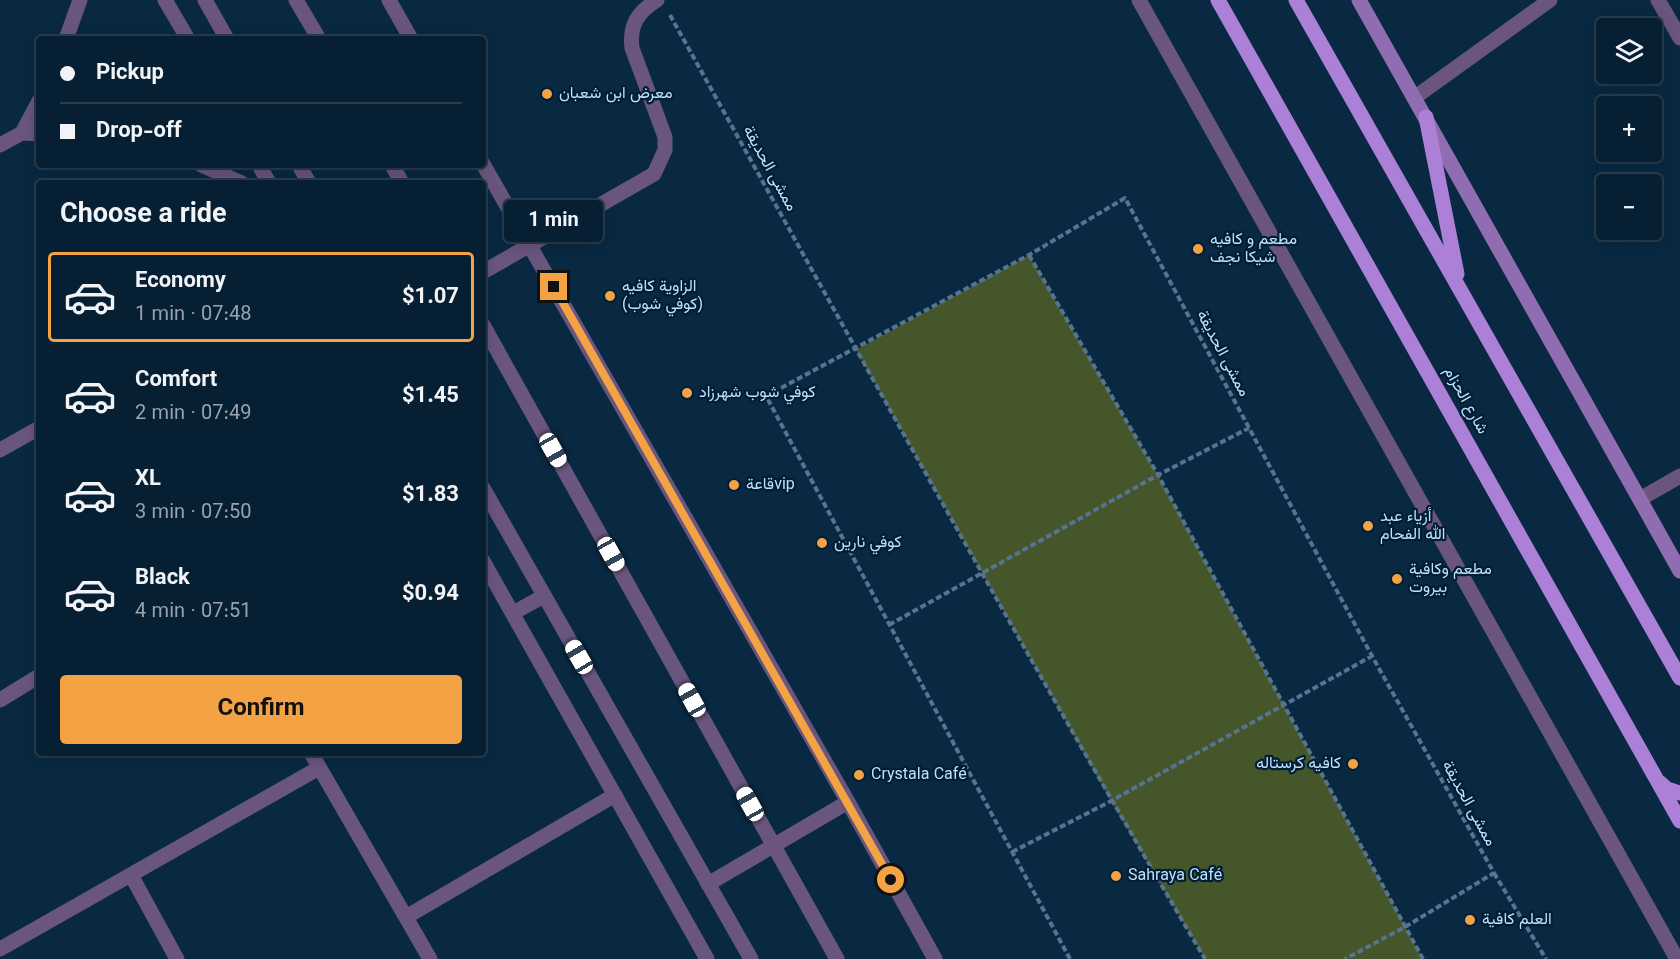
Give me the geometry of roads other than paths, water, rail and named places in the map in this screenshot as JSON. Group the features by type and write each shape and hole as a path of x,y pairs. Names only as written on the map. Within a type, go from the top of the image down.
{"main road":[{"name":"شارع الحزام","path":"1218,0 1680,821"},
{"path":"1296,0 1680,678"},
{"path":"1359,0 1680,571"},
{"path":"1426,117 1460,289"},
{"path":"1659,782 1667,789 1680,793"}],"street":[{"path":"67,36 80,0"},
{"path":"165,0 186,36"},
{"path":"205,0 225,36"},
{"path":"296,0 317,36"},
{"path":"389,0 409,36"},
{"path":"1139,0 1677,959"},
{"path":"1414,98 1550,0"},
{"path":"1658,0 1680,38"},
{"path":"486,270 654,174 665,150 663,124 632,48 631,36 639,14 662,5"},
{"path":"0,146 22,133 36,107"},
{"path":"22,133 36,134"},
{"path":"208,168 235,180"},
{"path":"485,168 848,802 935,959"},
{"path":"486,330 837,959"},
{"path":"0,450 36,431"},
{"path":"1640,499 1680,476"},
{"path":"486,493 751,959"},
{"path":"486,566 707,959"},
{"path":"513,613 544,596"},
{"path":"0,700 36,678"},
{"path":"313,756 430,959"},
{"path":"0,949 319,768"},
{"path":"406,917 615,795"},
{"path":"708,884 848,802"},
{"path":"131,875 177,959"}],"place":[{"name":"معرض ابن شعبان","path":"547,94"},
{"name":"مطعم و كافيه شيكا نجف","path":"1198,249"},
{"name":"الزاوية كافيه (كوفي شوب)","path":"610,296"},
{"name":"كوفي شوب شهرزاد","path":"687,393"},
{"name":"قاعةvip","path":"734,485"},
{"name":"أزياء عبد الله الفحام","path":"1368,526"},
{"name":"كوفي نارين","path":"822,543"},
{"name":"مطعم وكافية بيروت","path":"1397,579"},
{"name":"كافيه كرستاله","path":"1353,764"},
{"name":"Crystala Café","path":"859,775"},
{"name":"Sahraya Café","path":"1116,876"},
{"name":"العلم كافية","path":"1470,920"}]}
